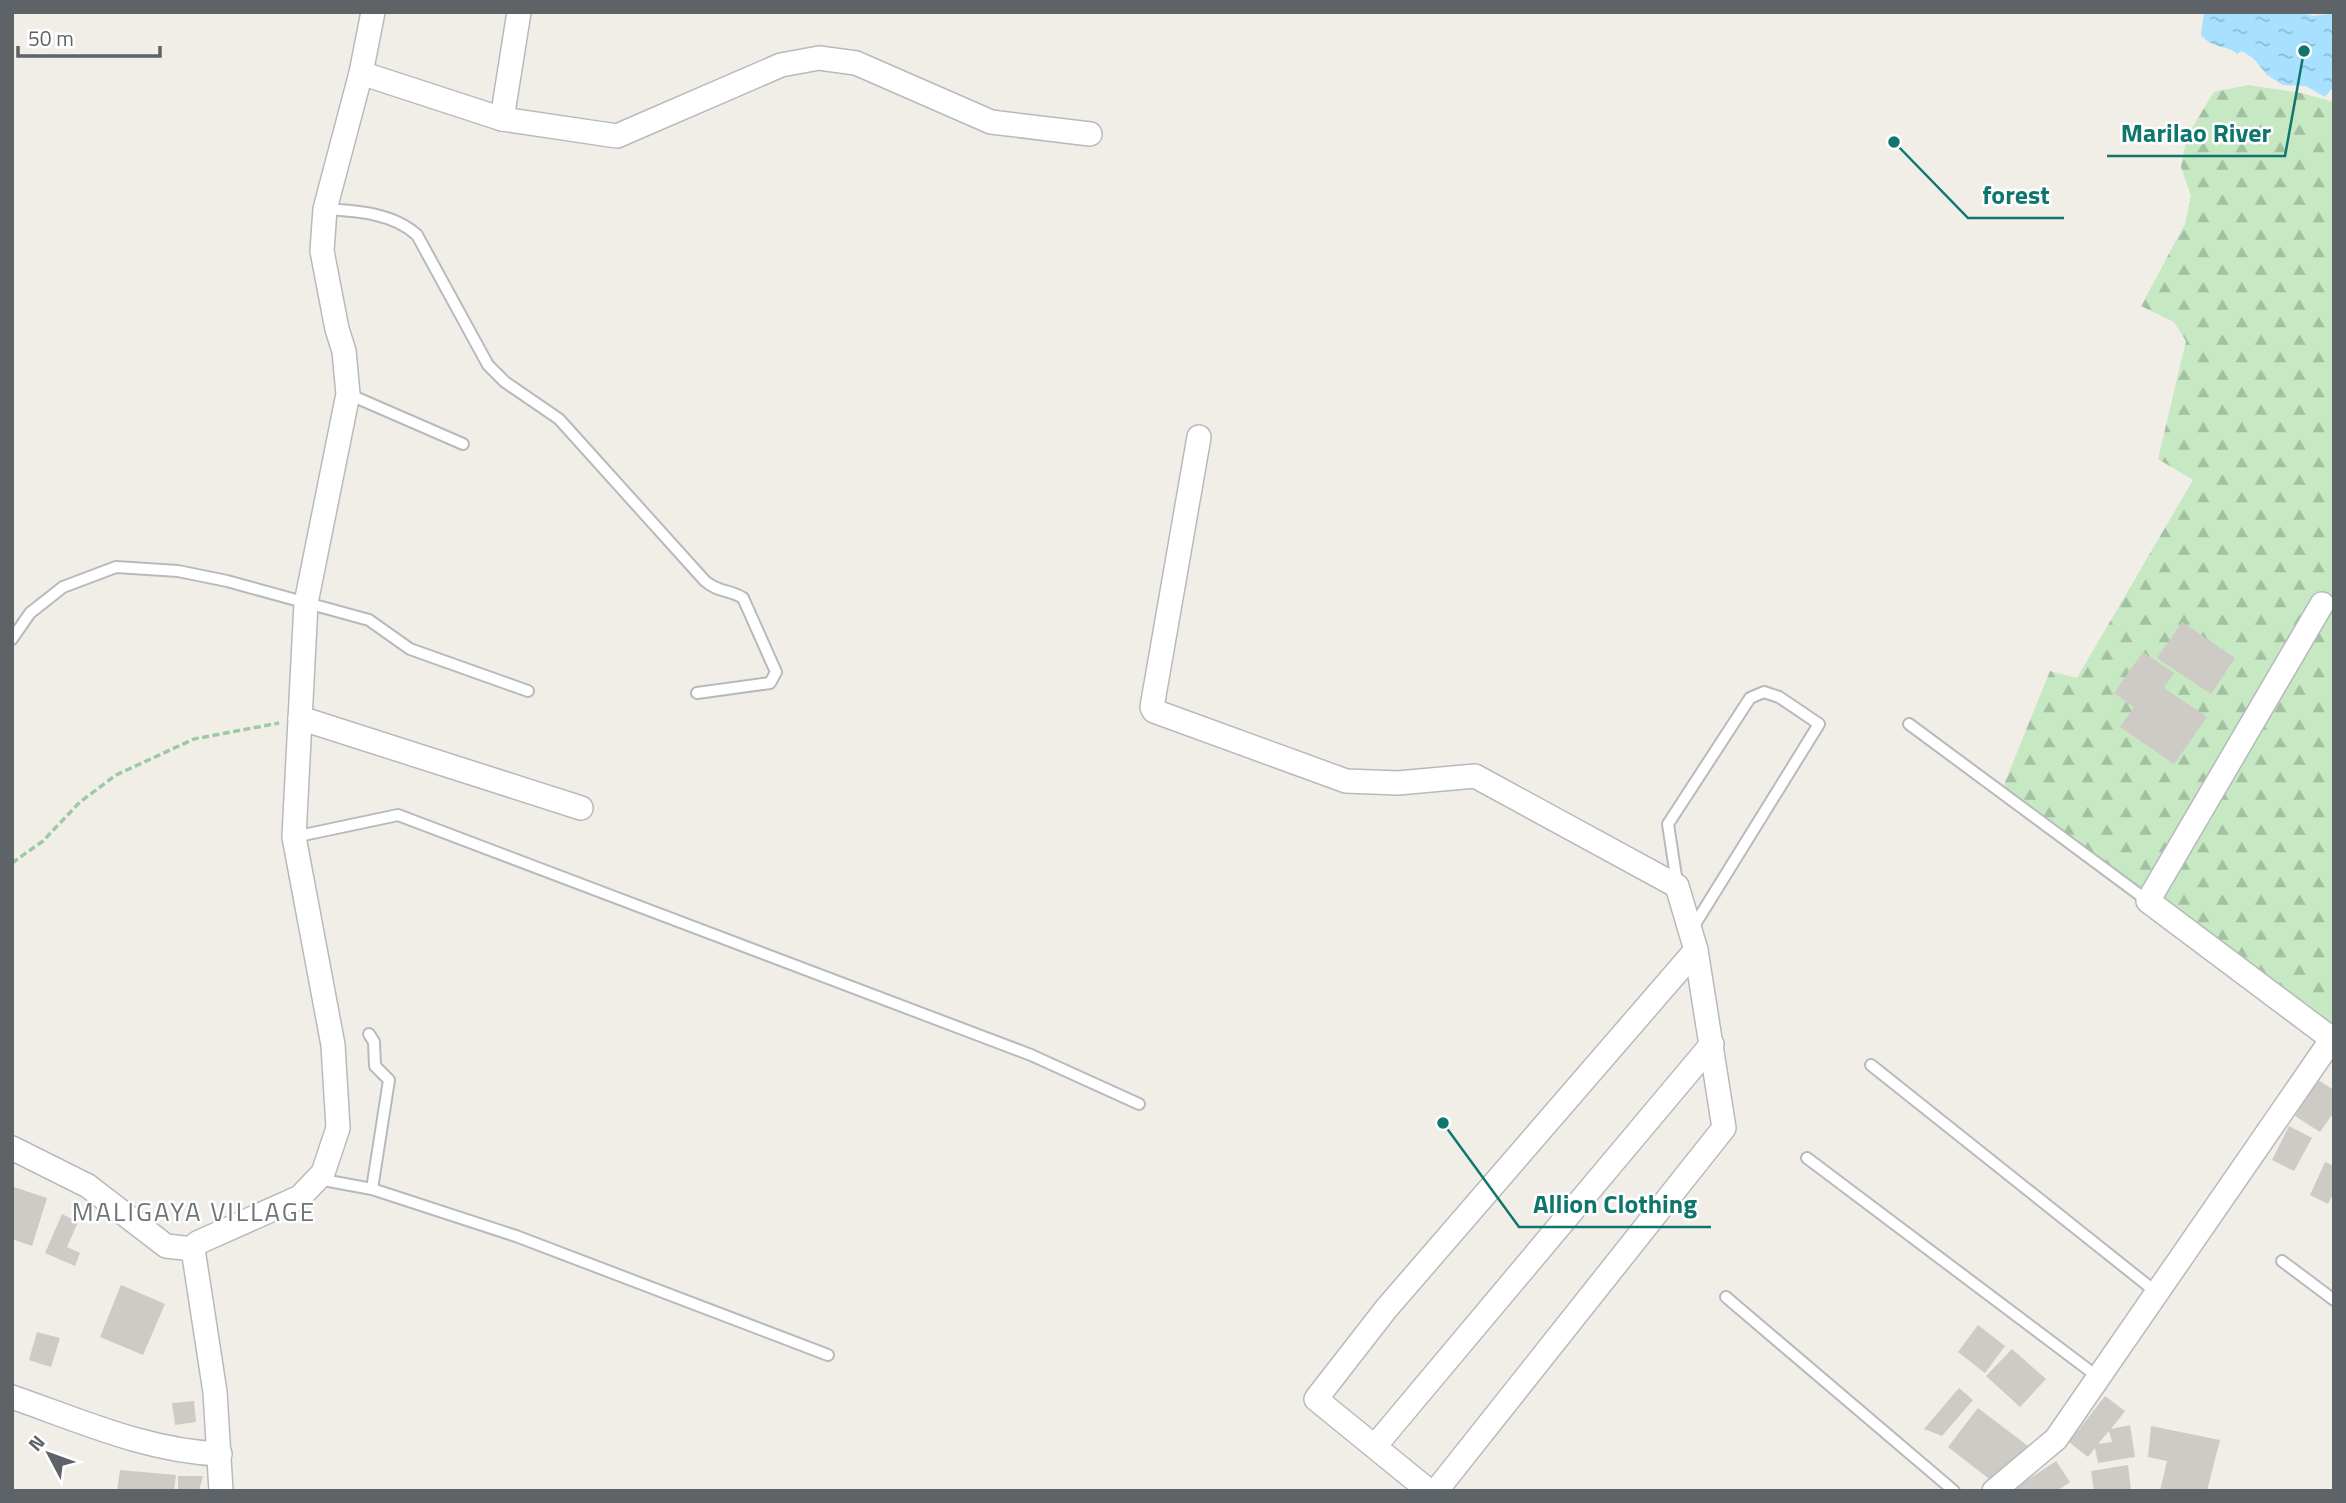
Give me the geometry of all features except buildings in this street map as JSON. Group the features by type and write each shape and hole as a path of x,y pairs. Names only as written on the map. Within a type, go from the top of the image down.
{"street":[{"path":"221,1491 215,1392 193,1249 197,1243 300,1197 323,1173 338,1128 333,1045 294,836 306,603 348,394 344,351 321,251 326,209 362,73 373,12"},
{"path":"502,119 519,12"},
{"path":"362,73 502,119 625,135 781,65 819,58 856,63 991,122 1090,134"},
{"path":"1199,437 1152,707 1154,711 1346,781 1398,783 1475,776 1677,886 1693,941 1724,1128 1436,1491"},
{"path":"1994,1491 2056,1439 2332,1040 2148,901 2322,604"},
{"path":"300,718 581,808"},
{"path":"1429,1491 1316,1399 1386,1309 1693,941"},
{"path":"1374,1446 1712,1044"},
{"path":"12,1148 88,1186 166,1246 193,1249"},
{"path":"12,1397 149,1445 180,1452 220,1454"}],"lane":[{"path":"326,209 371,214 404,224 417,235 488,365 505,382 559,419 705,581 718,592 733,592 743,598 776,672 770,683 697,693"},
{"path":"348,394 463,444"},
{"path":"12,639 30,612 63,587 116,567 178,571 369,620 410,649 528,691"},
{"path":"1677,886 1668,824 1750,698 1764,692 1779,697 1819,724 1693,941"},
{"path":"1909,724 2148,901"},
{"path":"294,836 398,815 1031,1055 1139,1104"},
{"path":"369,1034 374,1042 375,1066 389,1080 372,1189"},
{"path":"1871,1065 2156,1292"},
{"path":"1807,1158 2098,1377"},
{"path":"317,1179 372,1189 516,1236 828,1354"},
{"path":"2282,1261 2334,1300"},
{"path":"1726,1297 1954,1491"}],"path":[{"path":"12,863 43,841 80,802 116,775 140,762 194,739 300,718"}],"green space":[{"path":"2248,85 2301,93 2334,102 2334,1034 2001,792 2050,671 2077,678 2193,480 2158,459 2186,341 2174,322 2141,306 2185,224 2191,196 2181,167 2187,136 2214,92"}],"water":[{"path":"2204,12 2298,12 2314,16 2334,13 2334,86 2325,97 2306,86 2283,85 2267,75 2254,59 2242,51 2237,54 2206,40 2201,35"}],"place":[{"name":"Marilao River","path":"2304,51"},
{"name":"forest","path":"1894,142"},
{"name":"Allion Clothing","path":"1443,1123"}],"district":[{"name":"MALIGAYA VILLAGE","path":"194,1212"}]}
